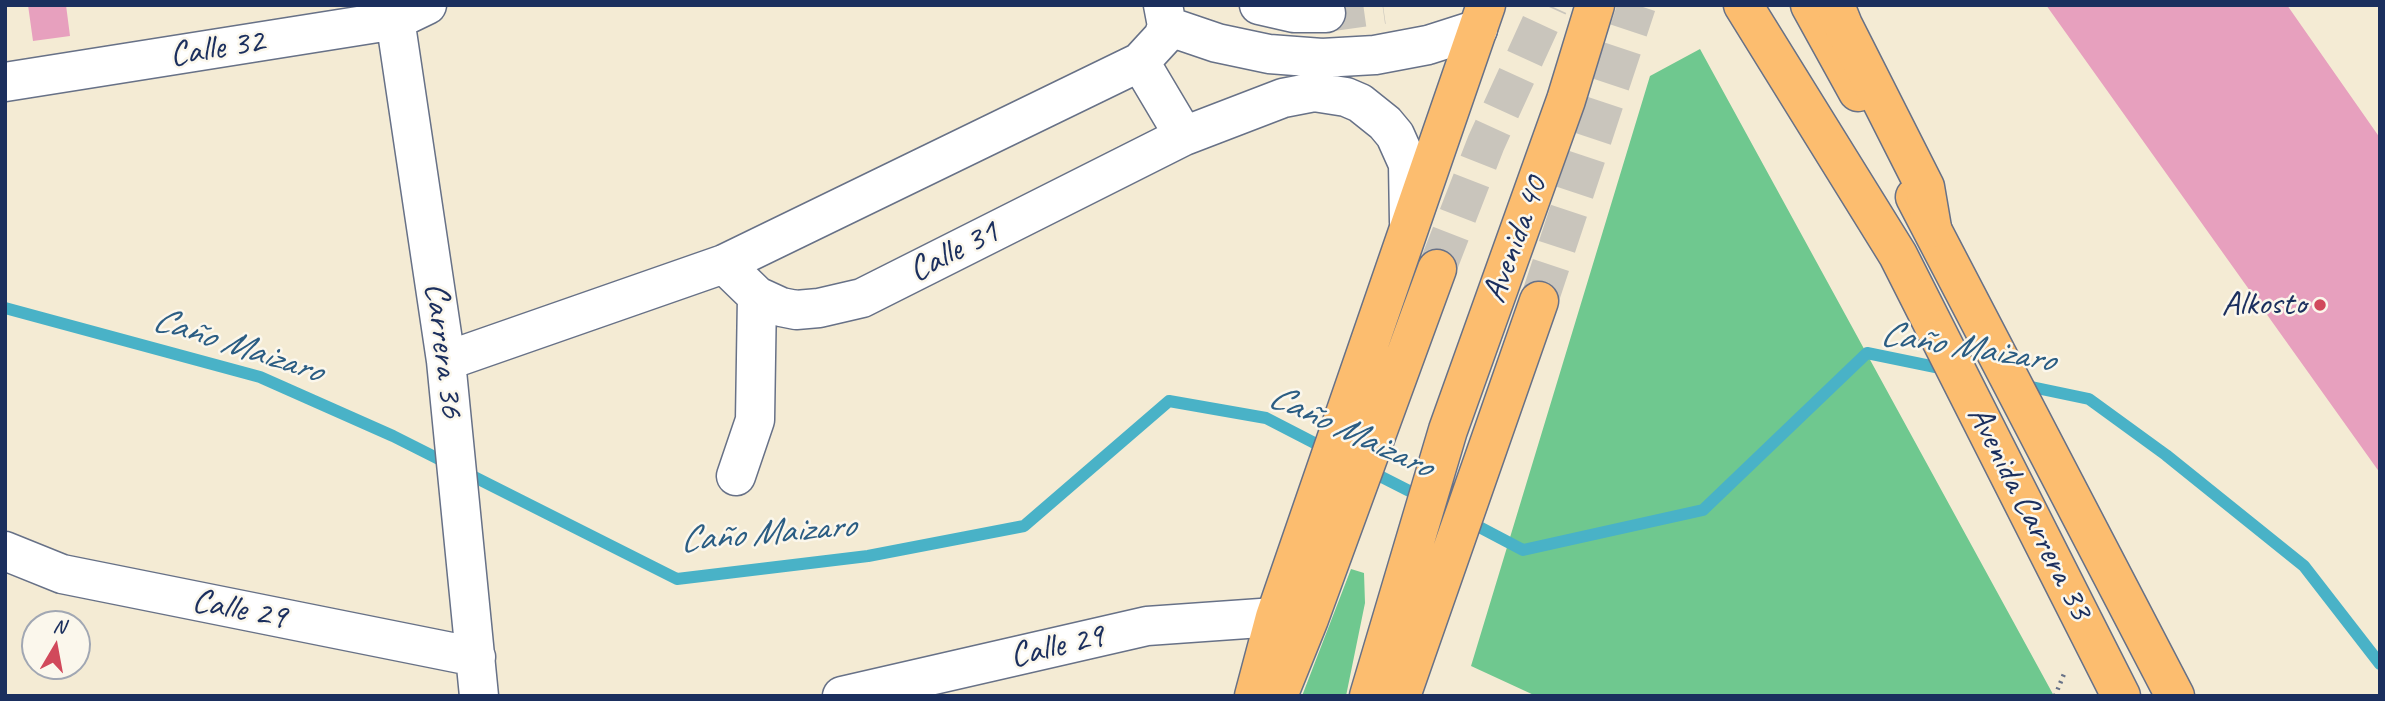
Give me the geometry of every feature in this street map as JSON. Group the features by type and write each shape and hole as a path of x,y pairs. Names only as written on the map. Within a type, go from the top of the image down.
{"main road":[{"name":"Avenida 40","path":"1369,696 1434,475 1566,100 1595,5"},
{"name":"Avenida Carrera 33","path":"1743,5 1898,255 2121,696"},
{"name":"Avenida Carrera 33","path":"1810,5 1932,228 2175,696"},
{"path":"1835,5 1925,187 1932,228"},
{"path":"1254,696 1275,617 1334,499 1355,384 1482,17"},
{"name":"Avenida 40","path":"1278,696 1309,619 1334,499 1388,404 1437,269"},
{"name":"Avenida 40","path":"1401,696 1539,301"}],"street":[{"path":"1259,5 1294,13 1326,13"},
{"name":"Calle 32","path":"5,82 405,10"},
{"name":"Carrera 36","path":"405,10 446,361 479,696"},
{"path":"446,361 724,264 1140,62 1163,37 1165,15 1217,43 1269,54 1322,58 1375,55 1428,45 1482,17"},
{"path":"1140,62 1184,136"},
{"name":"Calle 31","path":"724,264 757,296 781,307 796,310 819,308 862,298 1184,136 1298,94 1330,94 1360,103 1385,123 1402,149 1408,164 1409,231"},
{"path":"736,476 755,420 757,296"},
{"name":"Calle 29","path":"5,551 62,574 476,657"},
{"name":"Calle 29","path":"842,696 1147,626 1275,617"}],"green space":[{"path":"1700,49 2054,696 1536,696 1471,666 1650,76"},
{"path":"1351,569 1364,573 1365,603 1346,696 1302,696"}],"building":[{"path":"28,5 66,5 70,36 33,41"},
{"name":"Alkosto","path":"2046,5 2287,5 2380,138 2380,473"}],"waterway":[{"name":"Caño Maizaro","path":"5,308 260,377 393,436 677,579 868,556 1024,526 1169,401 1266,418 1328,450"},
{"name":"Caño Maizaro","path":"1466,520 1523,550 1703,510 1867,353 1950,370"},
{"name":"Caño Maizaro","path":"2022,385 2089,399 2166,455 2304,566 2380,664"},
{"name":"Caño Maizaro","path":"1366,469 1425,499"}],"tunnel":[{"path":"1326,13 1383,5"},
{"path":"1437,269 1486,143 1549,5"},
{"path":"1539,301 1637,5"}],"place":[{"name":"Alkosto","path":"2320,305"}]}
